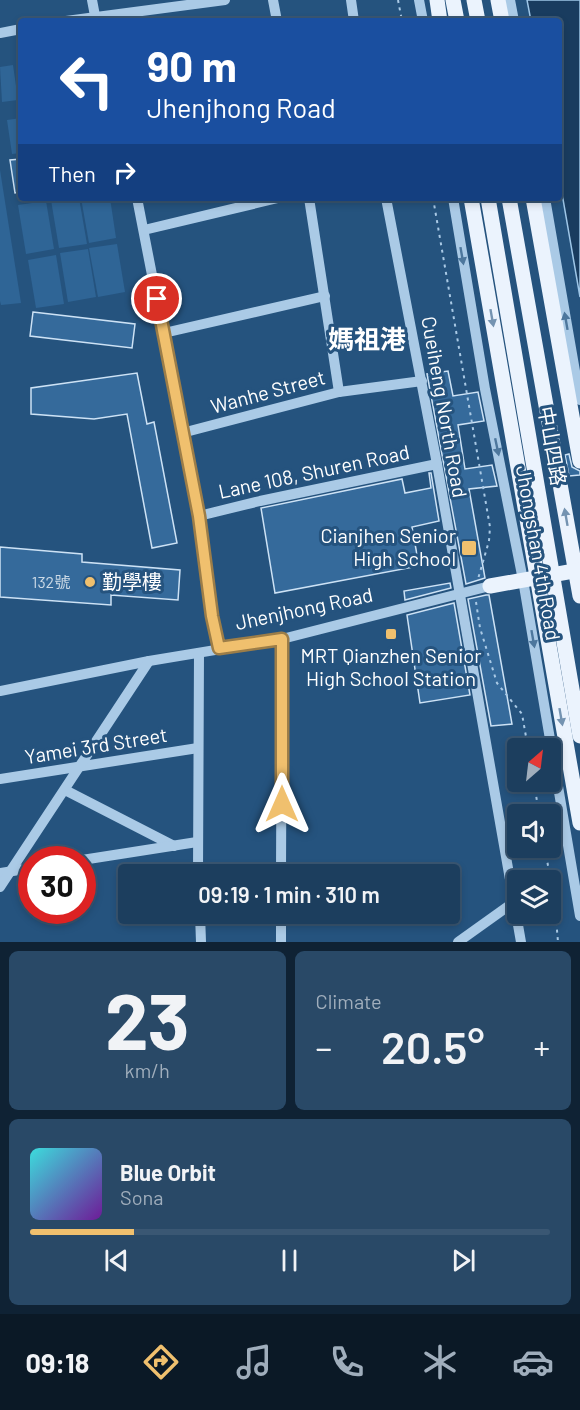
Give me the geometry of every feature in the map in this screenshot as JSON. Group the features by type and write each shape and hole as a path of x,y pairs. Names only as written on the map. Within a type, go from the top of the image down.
{"main road":[{"path":"437,0 440,18"},
{"path":"453,0 456,18"},
{"path":"474,0 477,18"},
{"path":"498,0 501,18"},
{"name":"Jhongshan 4th Road","path":"471,201 530,579 580,823"},
{"name":"中山四路","path":"489,201 580,736"},
{"name":"中山四路","path":"510,201 578,570 580,596"},
{"path":"534,201 580,461"},
{"name":"Jhenjhong Road","path":"490,586 578,570"}],"street":[{"path":"92,0 95,18"},
{"path":"102,18 225,0"},
{"path":"273,0 276,18"},
{"path":"351,0 354,18"},
{"path":"419,0 422,18"},
{"path":"510,0 513,18"},
{"path":"0,33 18,30"},
{"path":"138,201 199,516 212,616 219,648"},
{"path":"144,230 265,201"},
{"name":"Wanhe Street","path":"182,433 339,392 309,201"},
{"name":"Cueiheng North Road","path":"387,201 422,381 508,870"},
{"name":"Jhongshan 4th Road","path":"454,201 485,389 530,579 580,916"},
{"path":"546,201 580,400"},
{"path":"164,333 325,296"},
{"path":"339,392 422,381"},
{"name":"Lane 108, Shuren Road","path":"199,516 437,464"},
{"name":"Jhenjhong Road","path":"0,691 219,648 282,639 490,586"},
{"path":"281,864 282,639"},
{"path":"198,864 199,653"},
{"path":"0,887 5,873 54,807 149,661"},
{"name":"Yamei 3rd Street","path":"0,779 198,748"},
{"path":"65,790 174,846"},
{"path":"96,858 197,842"},
{"path":"458,942 507,907"},
{"path":"200,924 201,942"},
{"path":"281,924 281,942"},
{"name":"Cueiheng North Road","path":"517,924 520,942"}],"path":[{"path":"398,0 401,18"},
{"path":"434,201 490,527 489,541 474,591 480,628 498,683 522,714 526,738"},
{"path":"547,858 558,942"}],"shaded area":[{"path":"527,0 580,0 580,297 562,194 562,18 530,18"},
{"path":"13,65 18,100 2,102 0,67"},
{"path":"18,118 18,153 12,154 7,120"},
{"path":"0,170 21,303 1,305 0,301"},
{"path":"46,201 54,249 26,254 18,205"},
{"path":"51,201 80,201 87,244 59,248"},
{"path":"82,201 110,201 116,238 89,243"},
{"path":"117,244 125,292 98,297 89,248"},
{"path":"88,249 96,297 68,302 60,253"},
{"path":"56,255 64,304 36,308 28,260"}],"building":[{"path":"18,159 18,192 15,193 10,160"},
{"path":"33,312 135,324 132,348 30,336"},
{"path":"448,371 453,396 478,392 484,421 458,425 465,469 492,465 497,486 469,489 485,578 466,584 427,374"},
{"path":"137,373 147,424 154,422 177,543 152,548 127,414 94,419 31,414 31,388"},
{"path":"569,454 572,467 580,471 580,475 569,476 565,455"},
{"path":"429,473 431,473 439,521 412,527 419,566 275,593 261,508 402,479 405,493 431,488"},
{"name":"勤學樓","path":"0,547 82,554 82,562 180,570 178,600 111,595 111,605 0,597"},
{"path":"450,583 451,588 405,600 404,591"},
{"path":"489,595 512,724 491,726 468,599"},
{"path":"454,603 470,695 420,703 407,615"}],"place":[{"name":"Cianjhen Senior High School","path":"469,548"},
{"name":"勤學樓","path":"90,582"},
{"name":"MRT Qianzhen Senior High School Station","path":"391,634"}],"district":[{"name":"媽祖港","path":"367,340"}],"route":[{"path":"157,299 199,516 212,616 219,648 282,639 282,804"}]}
